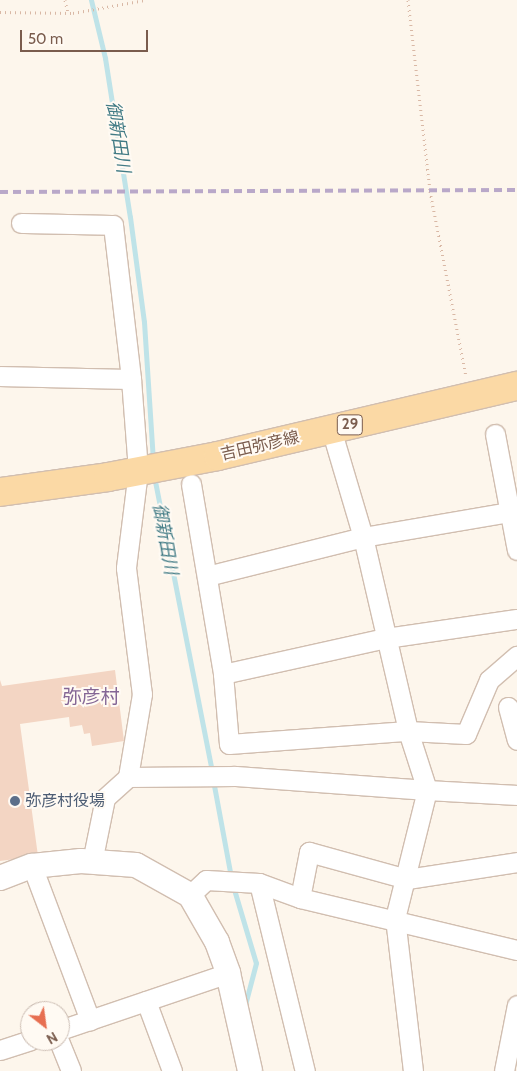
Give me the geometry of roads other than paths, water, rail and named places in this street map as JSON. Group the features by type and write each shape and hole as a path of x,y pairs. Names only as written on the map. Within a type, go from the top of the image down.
{"main road":[{"name":"吉田弥彦線","path":"0,492 143,470 186,474 331,429 517,386"}],"street":[{"path":"21,223 113,224 143,470 126,568 142,694 128,777 105,798 92,862"},
{"path":"0,376 131,380"},
{"path":"331,429 362,537 408,731 426,790 407,879 395,918 413,1071"},
{"path":"495,434 517,550"},
{"path":"186,474 207,576 223,674 229,744 408,731 466,734 489,680 517,656"},
{"path":"207,576 362,537 510,512"},
{"path":"223,674 386,638 517,619"},
{"path":"508,707 517,740"},
{"path":"128,777 224,776 517,795"},
{"path":"300,898 309,852 407,879 517,862"},
{"path":"0,878 32,866 92,862 136,865 190,895 217,942 228,973 250,1071"},
{"path":"32,866 90,1020"},
{"path":"190,895 206,880 259,883 300,898 395,918 517,950"},
{"path":"259,883 305,1071"},
{"path":"70,1027 228,973"},
{"path":"146,1001 172,1071"},
{"path":"504,1071 517,1005"},
{"path":"2,1045 20,1042"},
{"path":"63,1051 71,1071"}],"waterway":[{"name":"御新田川","path":"91,0 105,58 130,217 144,322 153,460"},
{"name":"御新田川","path":"154,476 212,771"},
{"name":"御新田川","path":"213,780 231,877"},
{"name":"御新田川","path":"233,886 256,963 245,1005"}],"railway":[{"path":"0,192 517,190"}],"place":[{"name":"弥彦村役場","path":"15,801"}],"district":[{"name":"弥彦村","path":"91,697"}]}
